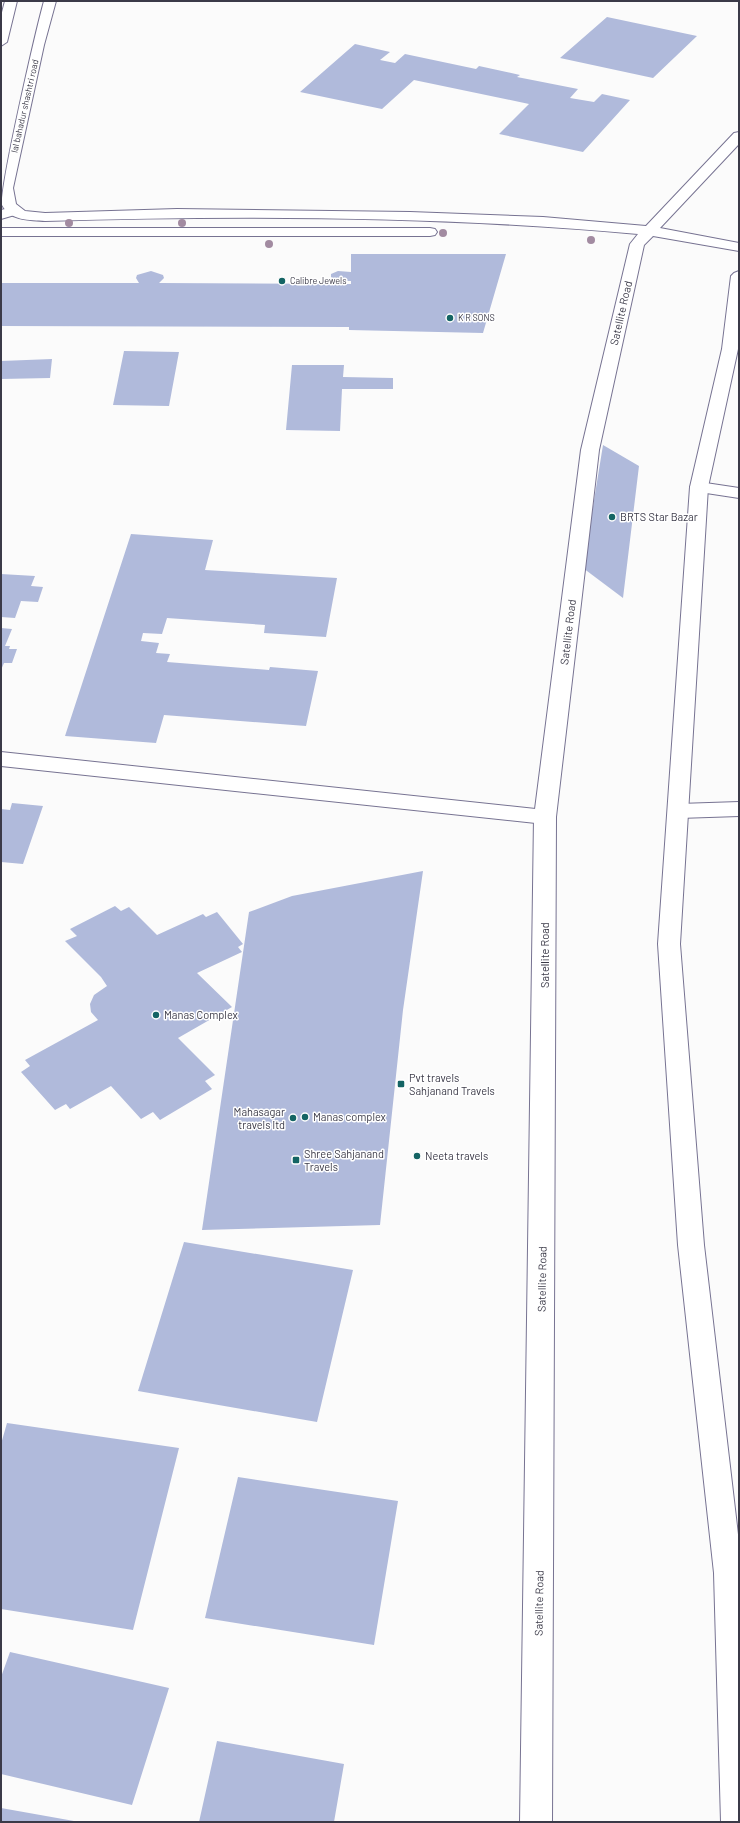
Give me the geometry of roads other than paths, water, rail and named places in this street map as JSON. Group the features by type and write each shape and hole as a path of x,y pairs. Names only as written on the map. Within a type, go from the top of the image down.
{"main road":[{"path":"1,42 12,1"},
{"name":"lal bahadur shashtri road","path":"7,213 6,188 38,45 50,1"},
{"path":"640,241 739,136"},
{"path":"7,213 44,217 177,213 441,217 543,221 640,241 739,247"},
{"path":"1,232 448,233"},
{"name":"Satellite Road","path":"536,1822 545,817 590,450 640,241"},
{"path":"737,1822 728,1573 691,1245 668,944 679,811 699,487 735,349 739,276"},
{"path":"699,487 739,493"},
{"path":"1,759 545,817"},
{"path":"679,811 739,809"}],"place":[{"name":"Calibre Jewels","path":"282,281"},
{"name":"K R SONS","path":"450,318"},
{"name":"BRTS Star Bazar","path":"612,517"},
{"name":"Manas Complex","path":"156,1015"},
{"name":"Pvt travels Sahjanand Travels","path":"401,1084"},
{"name":"Manas complex","path":"305,1117"},
{"name":"Mahasagar travels ltd","path":"293,1118"},
{"name":"Neeta travels","path":"417,1156"},
{"name":"Shree Sahjanand Travels","path":"296,1160"}]}
